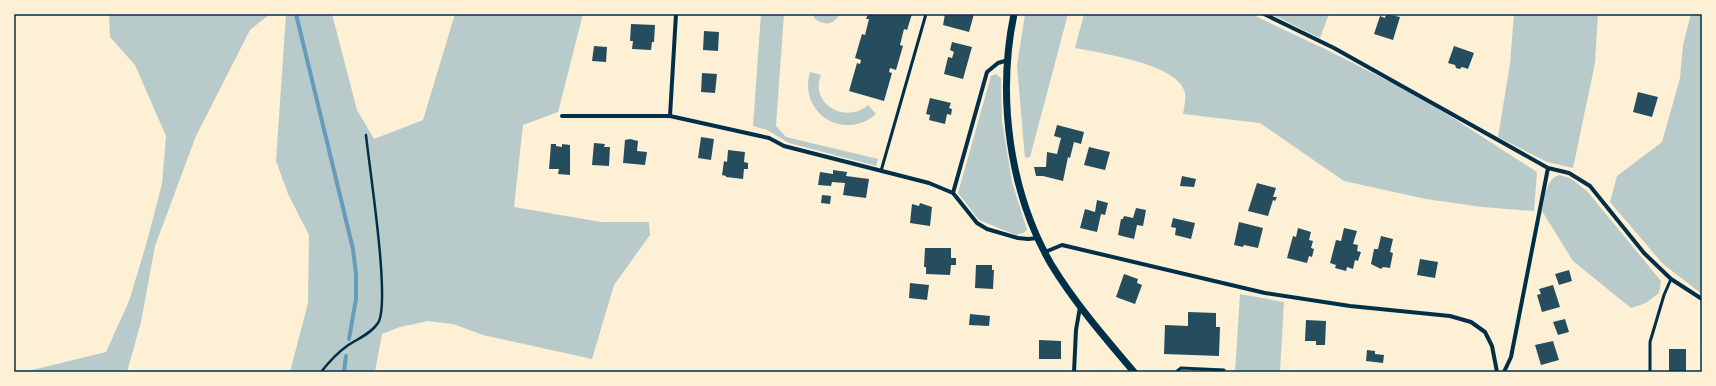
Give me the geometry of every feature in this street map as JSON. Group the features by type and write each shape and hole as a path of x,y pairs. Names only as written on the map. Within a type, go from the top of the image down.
{"street":[{"path":"670,116 676,14"},
{"path":"1014,14 1008,60 1009,117 1021,191 1038,238 1061,279 1134,372"},
{"path":"1264,14 1334,48 1548,168 1569,173 1590,186 1644,253 1671,279 1702,300"},
{"path":"953,193 987,72 998,63 1008,60"},
{"path":"562,116 670,116 769,138 784,146 928,183 953,193 977,223 987,229 1018,238 1038,238"},
{"path":"1504,372 1510,357 1548,168"},
{"path":"1045,252 1062,246 1266,293 1350,306 1450,316 1471,322 1484,332 1492,346 1497,372"},
{"path":"1074,372 1076,330 1080,305"}],"lane":[{"path":"881,172 926,14"},
{"path":"1650,372 1650,342 1664,295 1671,279"},
{"path":"1176,372 1181,368 1224,370"}],"path":[{"path":"321,372 337,353 371,331 379,322 382,309 381,266 366,135"}],"shaded area":[{"path":"109,14 270,14 250,30 196,136 155,246 141,322 127,372 24,372 106,352 129,301 162,184 166,136 135,65 110,37"},
{"path":"286,14 332,14 357,110 374,139 423,120 455,14 583,14 558,112 523,125 514,207 601,222 649,222 650,235 614,285 592,359 483,335 453,324 428,321 400,327 382,334 375,372 290,372 308,303 309,235 288,194 276,161"},
{"path":"761,14 784,14 776,126 786,137 878,159 876,166 789,143 767,130 753,126"},
{"path":"1025,14 1068,14 1030,157 1025,158 1017,66"},
{"path":"1084,14 1251,14 1402,88 1450,116 1537,172 1534,211 1482,207 1426,199 1344,181 1260,123 1183,114 1185,93 1180,83 1169,74 1154,67 1119,57 1075,48"},
{"path":"1271,14 1329,14 1320,38"},
{"path":"1514,14 1598,14 1595,63 1573,168 1547,162 1498,137 1510,64"},
{"path":"1691,14 1702,14 1702,294 1663,264 1610,202 1617,176 1662,142 1680,78 1683,45"},
{"path":"813,15 839,15 837,19 831,23 818,21"},
{"path":"810,72 821,75 819,85 820,94 831,108 840,112 849,113 859,111 868,105 876,114 863,122 850,125 838,124 826,119 817,111 811,100 808,87"},
{"path":"996,74 1001,78 1002,121 1012,182 1027,230 1016,235 979,220 958,193 991,76"},
{"path":"1559,175 1570,178 1587,191 1661,281 1659,293 1646,303 1631,308 1573,261 1542,211 1548,185 1554,177"},
{"path":"1240,294 1284,302 1280,372 1235,372"}],"building":[{"path":"868,14 912,14 907,30 904,29 900,45 903,46 896,70 890,68 889,72 892,73 884,101 849,91 857,63 860,64 861,60 855,58 862,34 865,35 869,19 866,19"},
{"path":"945,14 974,14 969,32 943,25"},
{"path":"1386,14 1400,17 1393,40 1374,34 1380,16 1385,18"},
{"path":"631,24 655,25 654,42 652,42 651,50 632,49 633,41 630,41"},
{"path":"704,31 719,32 718,51 703,50"},
{"path":"952,42 972,47 963,79 944,74 948,57 952,58 954,52 950,50"},
{"path":"594,46 607,47 606,62 592,61"},
{"path":"1454,46 1474,53 1468,69 1462,67 1460,69 1456,68 1455,65 1448,63"},
{"path":"702,73 717,74 715,93 701,92"},
{"path":"1638,92 1658,97 1652,117 1633,112"},
{"path":"930,98 951,103 949,108 952,109 951,115 947,114 945,124 929,120 930,115 926,114"},
{"path":"1057,125 1084,132 1081,144 1074,142 1070,158 1068,157 1063,181 1043,176 1036,176 1034,167 1046,167 1047,152 1057,154 1061,138 1054,136"},
{"path":"701,137 714,139 711,160 698,158"},
{"path":"630,139 638,141 637,151 647,152 645,165 623,163 625,140"},
{"path":"594,143 605,144 604,147 610,147 609,166 592,165"},
{"path":"551,144 556,144 556,146 562,147 562,144 570,145 570,175 558,174 559,169 549,169"},
{"path":"1089,147 1110,152 1105,170 1084,165"},
{"path":"728,150 745,152 744,162 748,163 748,169 744,169 743,179 726,177 722,175 724,161 727,162"},
{"path":"833,170 847,172 846,176 869,179 866,198 843,195 845,183 832,182 831,186 818,185 820,172 833,174"},
{"path":"1182,176 1196,179 1194,187 1180,186"},
{"path":"1257,183 1276,188 1273,197 1277,197 1275,201 1273,200 1268,216 1248,211"},
{"path":"822,195 831,196 830,204 821,203"},
{"path":"1097,200 1108,203 1105,215 1101,214 1097,232 1080,228 1085,209 1095,212"},
{"path":"920,203 932,207 930,226 910,223 912,204 919,206"},
{"path":"1136,208 1146,210 1143,226 1137,225 1134,239 1118,235 1121,219 1123,219 1124,216 1133,218"},
{"path":"1173,218 1195,223 1191,239 1175,235 1176,228 1171,227"},
{"path":"1239,222 1263,228 1258,248 1244,245 1243,247 1234,245"},
{"path":"1298,228 1311,232 1309,240 1313,241 1311,248 1314,249 1312,257 1309,256 1307,263 1287,258 1293,236 1296,237"},
{"path":"1344,228 1357,231 1353,244 1358,245 1357,251 1361,252 1358,261 1355,260 1353,269 1347,267 1346,271 1335,268 1336,265 1330,263 1336,240 1341,241"},
{"path":"1381,236 1393,239 1390,252 1393,253 1390,268 1383,267 1381,269 1371,264 1374,249 1378,249"},
{"path":"925,248 951,248 951,258 956,258 956,265 951,265 950,275 926,274 926,267 924,267"},
{"path":"1420,259 1438,262 1435,278 1417,275"},
{"path":"976,265 992,265 992,270 994,270 993,289 975,288"},
{"path":"1569,270 1572,281 1559,285 1555,274"},
{"path":"1124,274 1138,279 1137,283 1142,285 1135,304 1116,297"},
{"path":"910,283 929,285 927,300 909,298"},
{"path":"1553,285 1560,307 1542,312 1537,295 1541,294 1539,289"},
{"path":"1188,312 1216,313 1216,327 1220,327 1219,356 1164,354 1165,325 1188,326"},
{"path":"970,314 990,316 989,326 969,325"},
{"path":"1565,319 1569,332 1558,335 1553,322"},
{"path":"1306,320 1326,321 1325,345 1316,345 1316,341 1305,341"},
{"path":"1039,340 1061,341 1061,359 1039,359"},
{"path":"1553,341 1559,360 1541,365 1535,345"},
{"path":"1669,349 1686,349 1686,372 1669,372"},
{"path":"1367,350 1375,351 1375,354 1384,355 1383,363 1366,361"}],"waterway":[{"path":"296,14 353,249 356,274 356,299 349,339"},
{"path":"344,372 346,356"}]}
